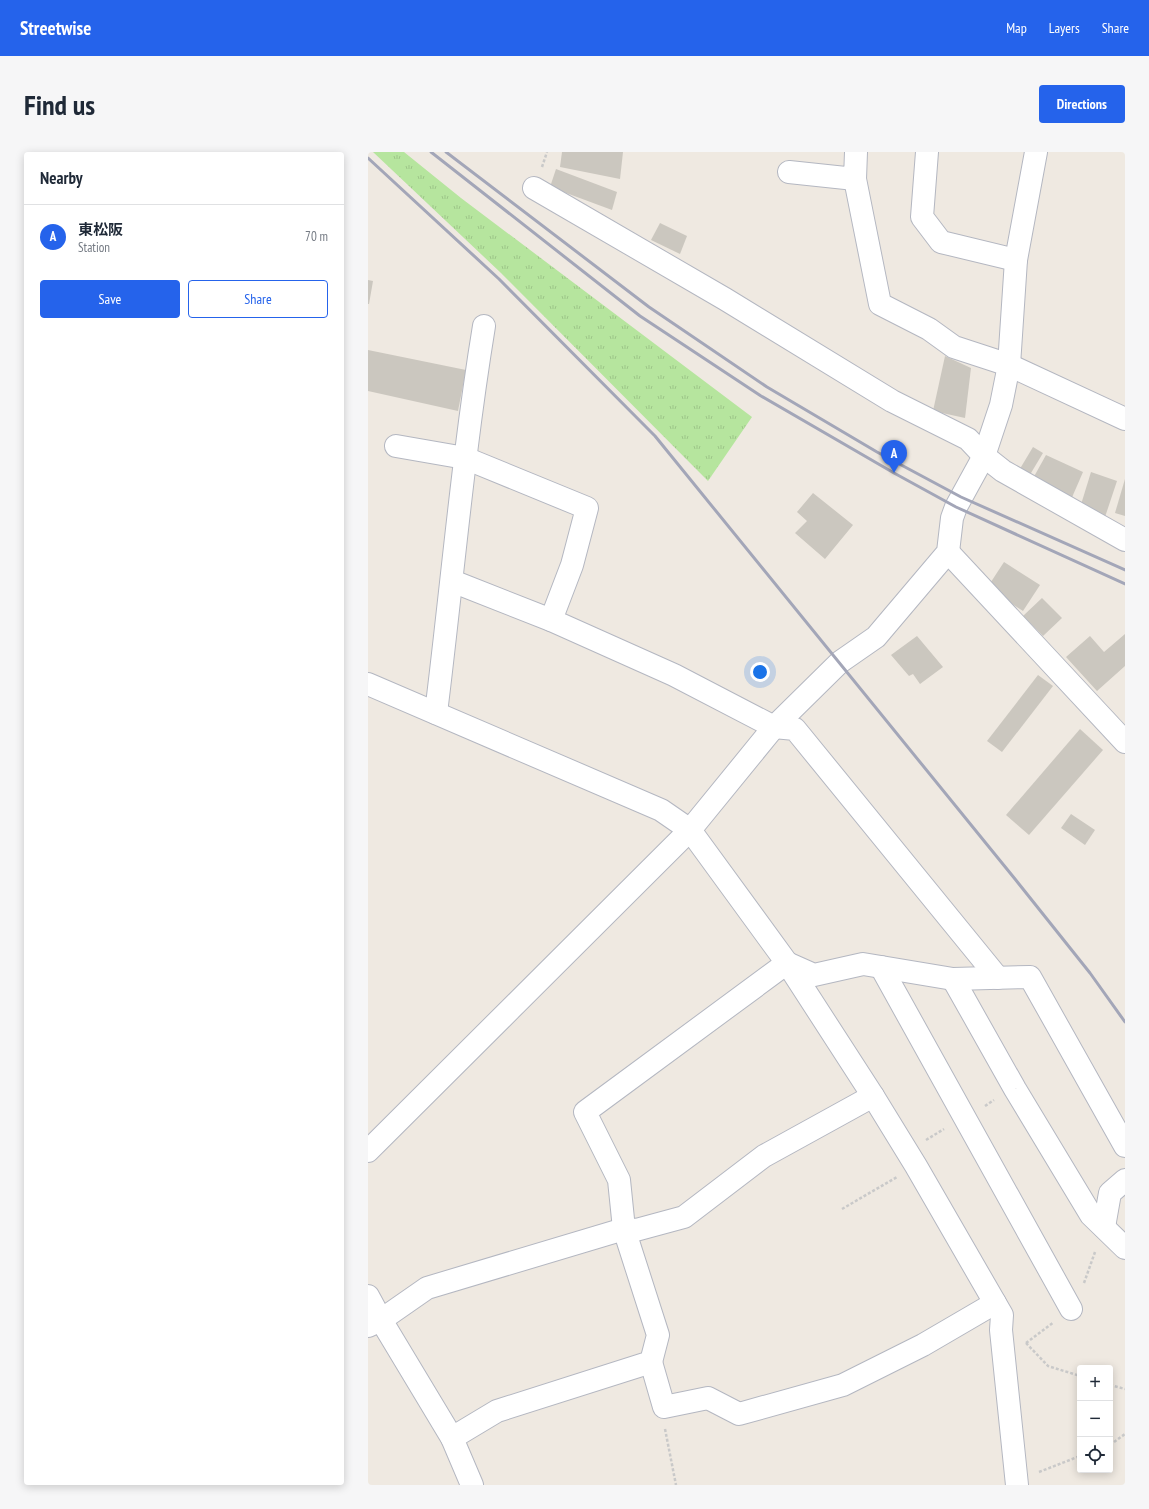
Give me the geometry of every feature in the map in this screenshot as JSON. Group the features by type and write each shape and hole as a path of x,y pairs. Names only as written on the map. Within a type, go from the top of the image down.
{"street":[{"path":"856,152 854,179 880,304 928,329 954,347 1009,365 1125,419"},
{"path":"927,152 922,217 941,242 1016,260"},
{"path":"368,1151 690,830 774,726 840,662 876,637 948,552 952,518 956,507 984,456 1001,405 1009,365 1016,260 1036,152"},
{"path":"789,172 854,179"},
{"path":"534,188 725,299 892,401 968,439 984,456 1004,471 1125,540"},
{"path":"436,713 473,390 484,326"},
{"path":"396,446 465,458 587,508 572,565 552,620"},
{"path":"948,552 1125,742"},
{"path":"452,581 552,620 674,675 774,726 795,729 998,978"},
{"path":"368,684 661,810 690,830 787,963 873,1096 916,1166 998,1309 1017,1483"},
{"path":"787,963 814,975 863,964 954,979 1030,977 1125,1146"},
{"path":"787,963 585,1112 619,1180 624,1229 658,1335 651,1362 664,1407 708,1398 739,1414 843,1385 998,1309"},
{"path":"881,967 1071,1309"},
{"path":"954,979 1027,1109 1091,1215 1125,1248"},
{"path":"374,1323 427,1288 624,1229 636,1230 684,1217 764,1156 873,1096"},
{"path":"1104,1227 1110,1192 1125,1180"},
{"path":"368,1296 374,1323 452,1438 472,1485"},
{"path":"452,1438 497,1411 651,1362"}],"path":[{"path":"998,1309 1048,1366 1077,1375"},
{"path":"1113,1386 1125,1389"},
{"path":"664,1407 664,1425 676,1485"},
{"path":"1113,1443 1125,1434"},
{"path":"1017,1483 1077,1457"}],"green space":[{"path":"373,152 404,152 461,198 752,417 708,481 501,273"}],"building":[{"path":"562,152 623,152 620,179 560,167"},
{"path":"556,169 617,192 612,210 550,187"},
{"path":"660,223 687,236 680,254 651,240"},
{"path":"368,280 373,281 369,304 368,304"},
{"path":"368,350 466,370 458,411 368,391"},
{"path":"945,356 971,368 965,418 933,411"},
{"path":"1033,447 1043,453 1028,478 1018,472"},
{"path":"1046,455 1083,472 1070,502 1031,482"},
{"path":"1091,472 1117,481 1104,520 1079,511"},
{"path":"1125,479 1125,516 1115,513"},
{"path":"813,493 853,525 825,559 795,533 807,521 797,512"},
{"path":"1004,562 1040,585 1023,611 987,588"},
{"path":"1042,598 1062,618 1043,636 1023,616"},
{"path":"1125,634 1125,666 1097,691 1066,657 1090,636 1104,652"},
{"path":"917,636 943,667 920,684 913,674 909,676 891,655"},
{"path":"1038,675 1053,686 1002,752 987,741"},
{"path":"1080,729 1103,750 1029,835 1006,815"},
{"path":"1071,814 1095,830 1085,845 1061,828"}],"railway":[{"path":"431,152 640,316 761,396 956,507 1125,584"},
{"path":"446,152 649,307 767,387 877,452 961,497 1125,570"},
{"path":"368,158 499,279 655,436 1015,879 1090,973 1125,1022"}],"place":[{"name":"東松阪","path":"894,473"}]}
